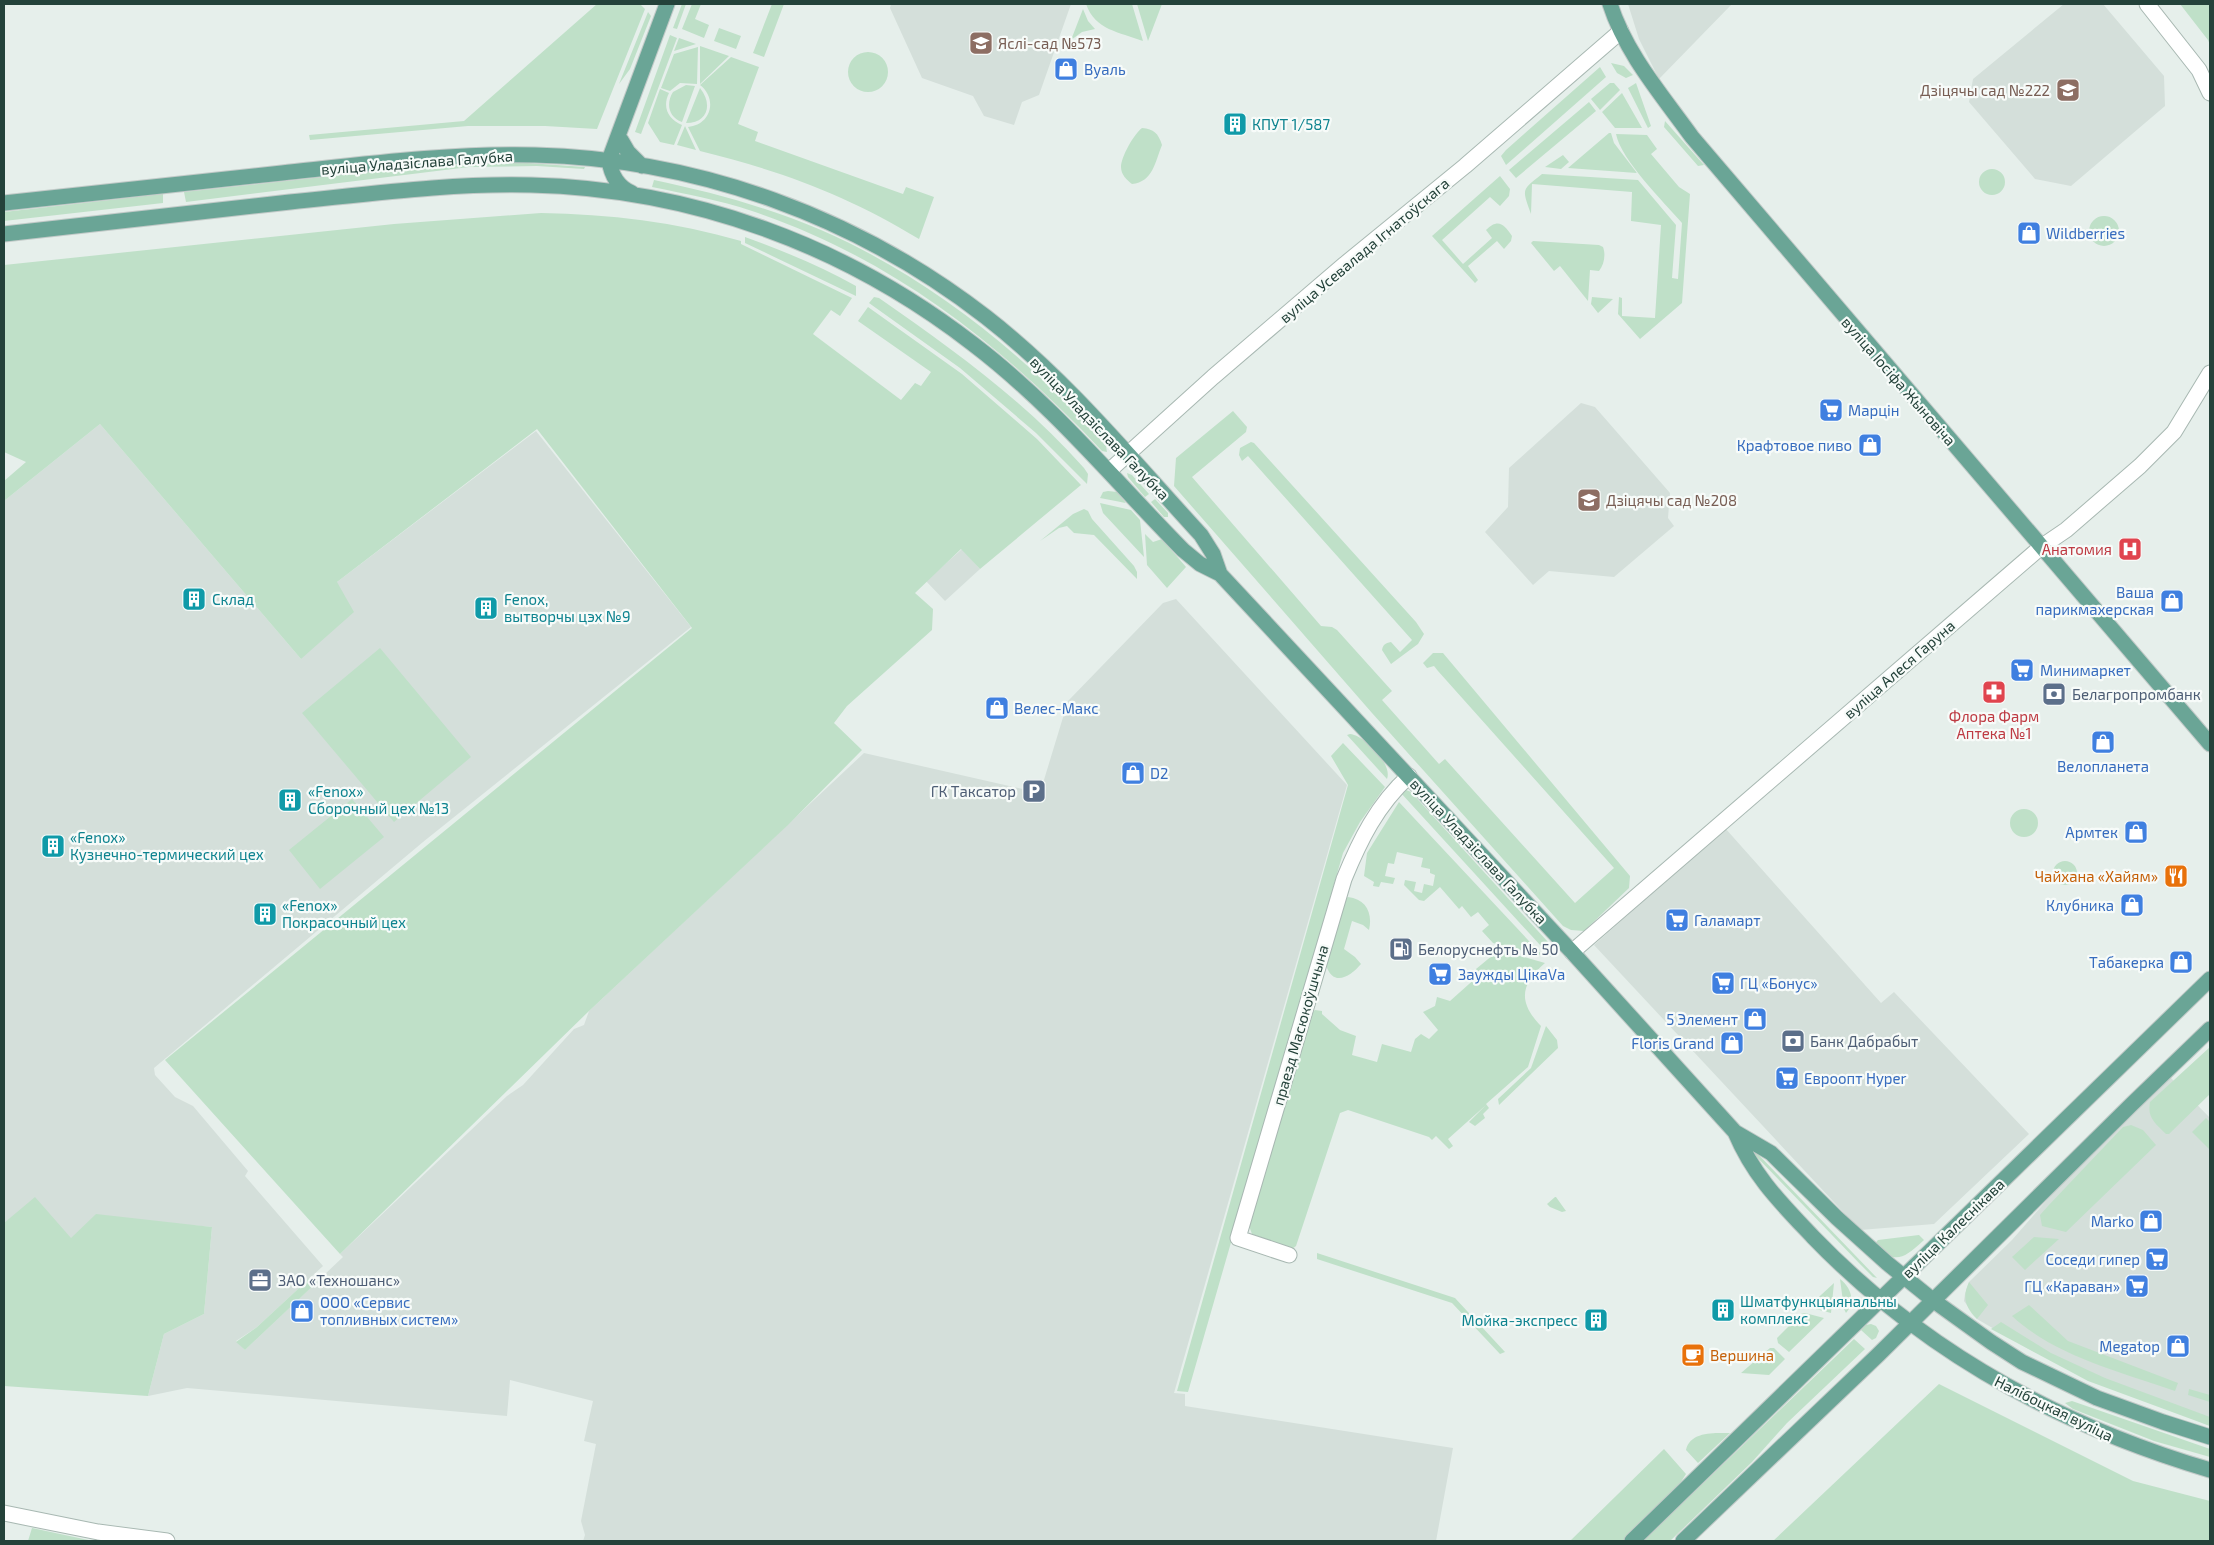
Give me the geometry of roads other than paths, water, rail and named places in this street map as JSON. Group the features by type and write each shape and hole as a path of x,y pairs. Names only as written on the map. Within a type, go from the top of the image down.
{"main road":[{"path":"588,188 598,184 612,164 621,133 667,4"},
{"name":"вуліца Іосіфа Жыновіча","path":"1610,4 1620,31 1632,53 1692,138 2210,744"},
{"path":"621,133 628,152 642,166"},
{"name":"вуліца Уладзіслава Галубка","path":"4,203 402,160 472,155 534,155 642,166 718,182 775,200 829,222 891,253 967,303 1013,339 1046,369 1128,454 1201,535 1212,554 1220,574"},
{"path":"612,164 623,188 634,194"},
{"name":"вуліца Уладзіслава Галубка","path":"4,234 404,191 504,185 588,188 634,194 697,207 762,227 808,245 876,279 928,311 975,345 1029,390 1183,550 1200,564 1220,574 1572,952 1735,1132 1771,1153 1837,1218 1902,1276 1934,1301"},
{"name":"вуліца Калеснікава","path":"1632,1541 1902,1276 2210,979"},
{"path":"1683,1541 1934,1301 2016,1218 2210,1029"},
{"name":"вуліца Уладзіслава Галубка","path":"1735,1132 1749,1163 1780,1202 1843,1267 1878,1300 1909,1324"},
{"name":"Налібоцкая вуліца","path":"1934,1301 2022,1362 2060,1382 2125,1409 2210,1437"},
{"name":"Налібоцкая вуліца","path":"1909,1324 1947,1351 2001,1384 2057,1413 2146,1450 2210,1470"}],"street":[{"path":"2147,4 2199,70 2210,92"},
{"name":"вуліца Усевалада Ігнатоўскага","path":"1109,471 1220,371 1345,264 1465,166 1620,31"},
{"name":"вуліца Алеся Гаруна","path":"1572,952 2041,546 2066,530 2154,452 2174,432 2210,373"},
{"name":"праезд Масюкоўшчына","path":"1289,1255 1238,1238 1344,879 1357,846 1372,820 1392,791 1409,776"},
{"path":"4,1513 98,1532 167,1541"}],"place":[{"name":"Яслі-сад №573","path":"981,43"},
{"name":"Вуаль","path":"1066,69"},
{"name":"Дзіцячы сад №222","path":"2068,90"},
{"name":"КПУТ 1/587","path":"1235,124"},
{"name":"Wildberries","path":"2029,233"},
{"name":"Марцін","path":"1831,410"},
{"name":"Крафтовое пиво","path":"1870,445"},
{"name":"Дзіцячы сад №208","path":"1589,500"},
{"name":"Анатомия","path":"2130,549"},
{"name":"Склад","path":"194,599"},
{"name":"Ваша парикмахерская","path":"2172,601"},
{"name":"Fenox, вытворчы цэх №9","path":"486,608"},
{"name":"Минимаркет","path":"2022,670"},
{"name":"Флора Фарм Аптека №1","path":"1994,692"},
{"name":"Белагропромбанк","path":"2054,694"},
{"name":"Велес-Макс","path":"997,708"},
{"name":"Велопланета","path":"2103,742"},
{"name":"D2","path":"1133,773"},
{"name":"ГК Таксатор","path":"1034,791"},
{"name":"«Fenox» Сборочный цех №13","path":"290,800"},
{"name":"Армтек","path":"2136,832"},
{"name":"«Fenox» Кузнечно-термический цех","path":"53,846"},
{"name":"Чайхана «Хайям»","path":"2176,876"},
{"name":"Клубника","path":"2132,905"},
{"name":"«Fenox» Покрасочный цех","path":"265,914"},
{"name":"Галамарт","path":"1677,920"},
{"name":"Белоруснефть № 50","path":"1401,949"},
{"name":"Табакерка","path":"2181,962"},
{"name":"Заужды ЦікаVа","path":"1440,974"},
{"name":"ГЦ «Бонус»","path":"1723,983"},
{"name":"5 Элемент","path":"1755,1019"},
{"name":"Банк Дабрабыт","path":"1793,1041"},
{"name":"Floris Grand","path":"1732,1043"},
{"name":"Евроопт Hyper","path":"1787,1078"},
{"name":"Marko","path":"2151,1221"},
{"name":"Соседи гипер","path":"2157,1259"},
{"name":"ЗАО «Техношанс»","path":"260,1280"},
{"name":"ГЦ «Караван»","path":"2137,1286"},
{"name":"Шматфункцыянальны комплекс","path":"1723,1310"},
{"name":"ООО «Сервис топливных систем»","path":"302,1311"},
{"name":"Мойка-экспресс","path":"1596,1320"},
{"name":"Megatop","path":"2178,1346"},
{"name":"Вершина","path":"1693,1355"}]}
